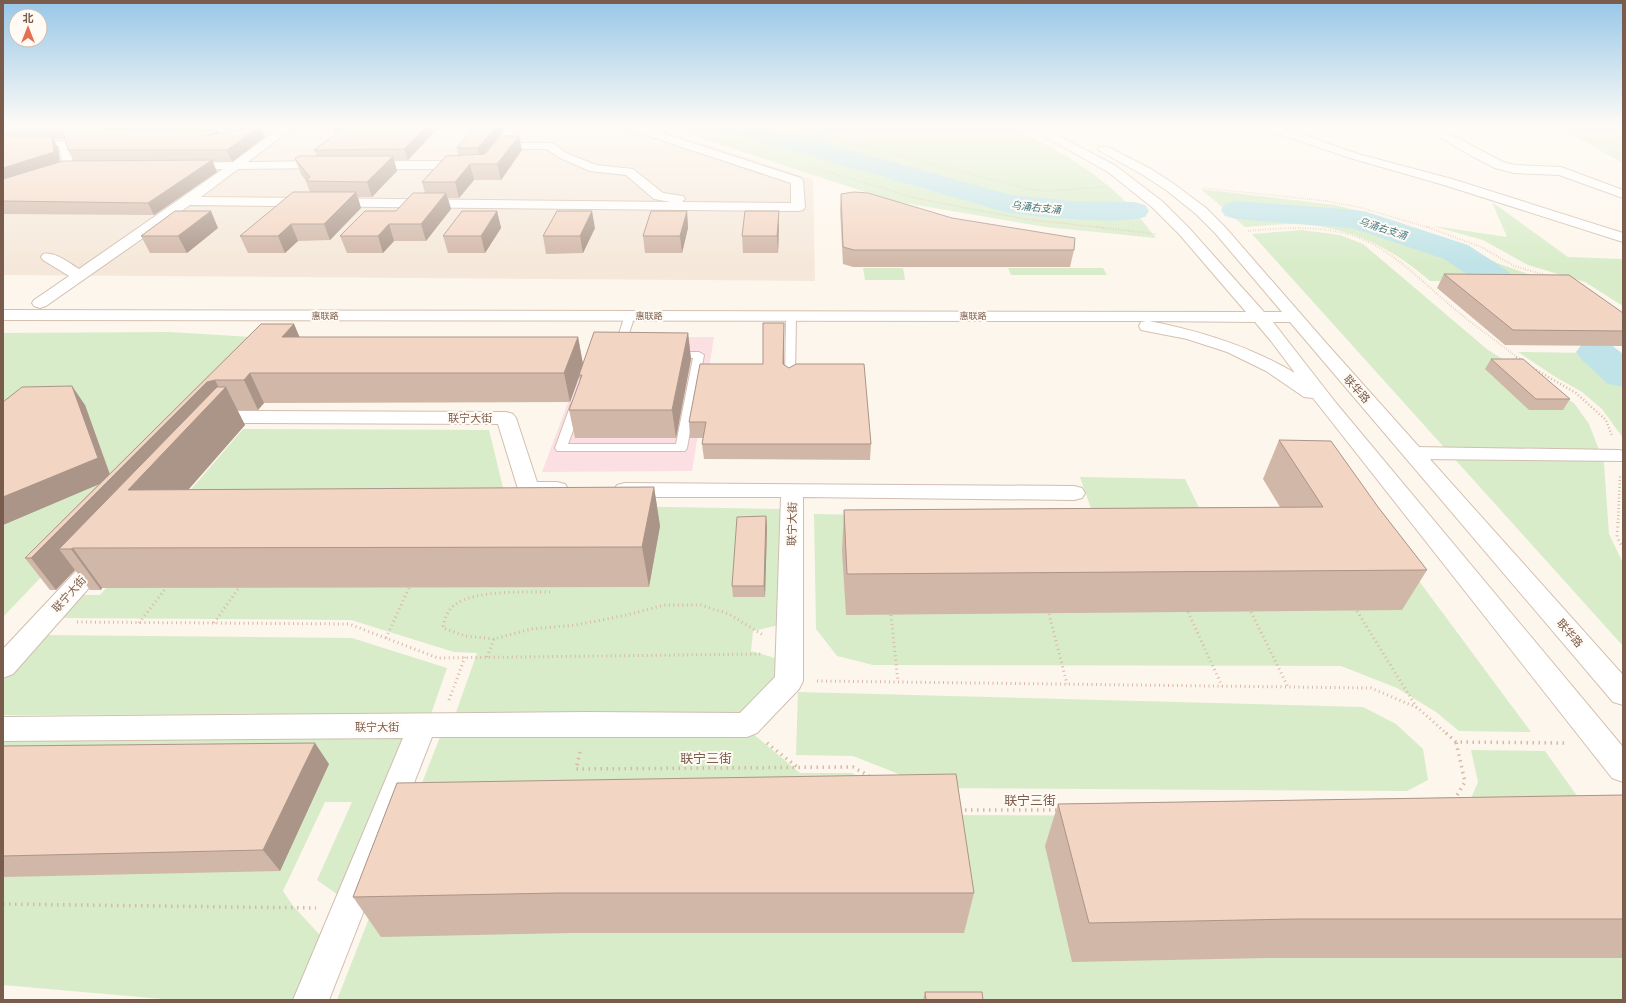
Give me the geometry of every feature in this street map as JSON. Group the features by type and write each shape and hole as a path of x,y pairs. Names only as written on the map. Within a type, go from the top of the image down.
{"street":[{"path":"40,302 227,173"},
{"path":"630,173 659,196 718,206"},
{"path":"188,201 798,207 797,181 772,173"},
{"path":"1117,173 1138,188 1184,231 1261,317 1288,350 1329,407 1623,769"},
{"name":"联华路","path":"1148,173 1170,187 1201,211 1220,230 1623,694"},
{"path":"1415,173 1623,238"},
{"path":"1566,173 1623,194"},
{"path":"48,258 79,275"},
{"name":"惠联路","path":"3,303 432,301 1248,303 1289,310"},
{"name":"惠联路","path":"3,315 791,315 1261,317 1289,310"},
{"path":"1069,316 1148,326 1190,335 1244,352 1287,375 1329,407"},
{"name":"联宁大街","path":"204,446 230,417 506,418 529,489 792,490 788,681"},
{"path":"1413,453 1618,456"},
{"path":"792,490 1074,494"},
{"name":"联宁大街","path":"3,667 119,540"},
{"path":"747,725 788,681"},
{"name":"联宁大街","path":"3,729 586,724 747,725"},
{"path":"311,1000 430,726"}],"lane":[{"path":"619,354 630,315"},
{"path":"790,379 791,315"},
{"path":"582,390 561,448 681,448 699,355 663,354"}],"path":[{"path":"833,173 926,201 1025,219 1156,234"},
{"path":"966,173 1028,189 1048,191 1108,187"},
{"path":"1204,188 1327,201 1362,208 1439,231 1480,246 1514,266 1549,276"},
{"path":"1243,231 1301,227 1351,235 1371,244 1399,263 1525,364"},
{"path":"1532,367 1576,393 1606,420 1620,463 1617,537 1623,548"},
{"path":"139,623 166,588"},
{"path":"386,638 409,588"},
{"path":"214,624 238,589"},
{"path":"551,592 504,592 472,597 456,603 445,616 443,628 465,636 494,639 531,629 576,625 627,615 664,605 701,605 729,614 758,631 789,654"},
{"path":"1357,611 1418,708 1456,742 1465,782 1450,807"},
{"path":"1188,612 1222,686"},
{"path":"1251,612 1288,687"},
{"path":"1049,614 1067,684"},
{"path":"891,615 898,682"},
{"path":"44,622 349,624 438,658 789,654"},
{"path":"487,657 494,639"},
{"path":"430,726 464,657"},
{"path":"788,681 1371,688 1418,708"},
{"path":"747,725 797,768"},
{"path":"1456,742 1566,743"},
{"name":"联宁三街","path":"576,769 853,767 873,779"},
{"name":"联宁三街","path":"950,810 1061,810"},
{"path":"3,904 321,908"}],"shaded area":[{"path":"3,173 792,173 813,180 815,281 3,275"},
{"path":"714,337 692,471 542,472 592,338"}],"green space":[{"path":"807,173 1092,173 1127,203 1156,238 1046,227 893,201"},
{"path":"1201,189 1335,205 1378,216 1461,244 1497,263 1551,282 1430,281 1384,248 1350,234 1332,229 1294,224 1245,227"},
{"path":"1492,202 1568,257 1623,259 1623,306 1585,282 1528,265 1483,240 1433,226 1507,237"},
{"path":"1302,230 1340,235 1363,244 1488,350 1574,403 1589,424 1604,463 1609,534 1623,563 1623,646 1252,234"},
{"path":"863,268 903,268 905,280 865,280"},
{"path":"1008,268 1103,268 1107,275 1011,275"},
{"path":"169,332 270,338 3,617 3,333"},
{"path":"1518,352 1590,353 1623,383 1623,438 1602,409 1582,392 1554,376"},
{"path":"243,429 489,430 507,504 781,509 779,625 753,631 751,651 778,659 777,683 738,718 453,721 477,653 454,652 351,620 57,618 77,595 100,595"},
{"path":"1080,477 1185,479 1204,518 1094,517"},
{"path":"814,514 1376,523 1531,732 1459,731 1436,712 1397,688 1341,666 873,665 837,656 816,629"},
{"path":"40,635 352,638 447,668 431,714 3,715 3,678"},
{"path":"798,692 1363,707 1396,724 1423,749 1428,780 1407,791 934,788 853,756 796,755"},
{"path":"746,728 800,773 852,773 924,815 1463,817 1478,782 1471,750 1545,751 1623,860 1623,1000 337,1000 442,732"},
{"path":"3,733 409,734 338,895 317,880 352,802 325,802 283,891 293,906 320,935 293,1000 174,1000 3,985"}],"building":[{"path":"24,173 193,173 148,203 3,201 3,179"},
{"path":"307,173 376,173 367,182 306,181 310,177"},
{"path":"430,173 463,173 455,182 422,182"},
{"path":"293,192 356,192 324,224 291,224 278,236 240,236"},
{"path":"854,192 868,193 952,218 1075,238 1074,250 854,250 843,247 841,194"},
{"path":"413,193 446,193 421,224 389,224 378,236 340,236 365,211 396,211"},
{"path":"175,211 211,211 178,236 141,236"},
{"path":"462,211 497,211 481,236 443,236"},
{"path":"557,211 592,211 580,236 543,236"},
{"path":"651,211 687,211 680,236 643,236"},
{"path":"745,211 779,211 777,236 742,236"},
{"path":"1444,274 1569,275 1623,313 1623,331 1513,330"},
{"path":"763,323 784,323 783,364 789,368 796,364 864,364 871,444 702,444 706,422 689,422 700,364 763,364"},
{"path":"261,324 294,324 282,337 578,337 564,373 250,373 244,380 215,380 207,382 31,558 25,558"},
{"path":"594,332 688,333 672,410 569,410 582,375 579,375"},
{"path":"1491,359 1523,359 1570,399 1536,399"},
{"path":"72,386 98,458 3,497 3,402 22,387"},
{"path":"217,387 226,387 128,490 654,487 642,547 59,549"},
{"path":"1279,440 1331,441 1378,507 1427,570 847,574 844,510 1323,507"},
{"path":"766,516 764,586 732,586 737,517"},
{"path":"315,743 263,850 3,856 3,746"},
{"path":"956,774 974,893 558,893 353,897 397,783"},
{"path":"1623,795 1623,919 1296,919 1089,923 1058,804"},
{"path":"925,992 982,992 983,1000 926,1000"}],"waterway":[{"name":"乌涌右支涌","path":"899,173 1009,204 1071,210 1134,211"},
{"name":"乌涌右支涌","path":"1236,210 1356,219 1456,252 1497,279"},
{"name":"乌涌右支涌","path":"1596,352 1623,375"}]}
